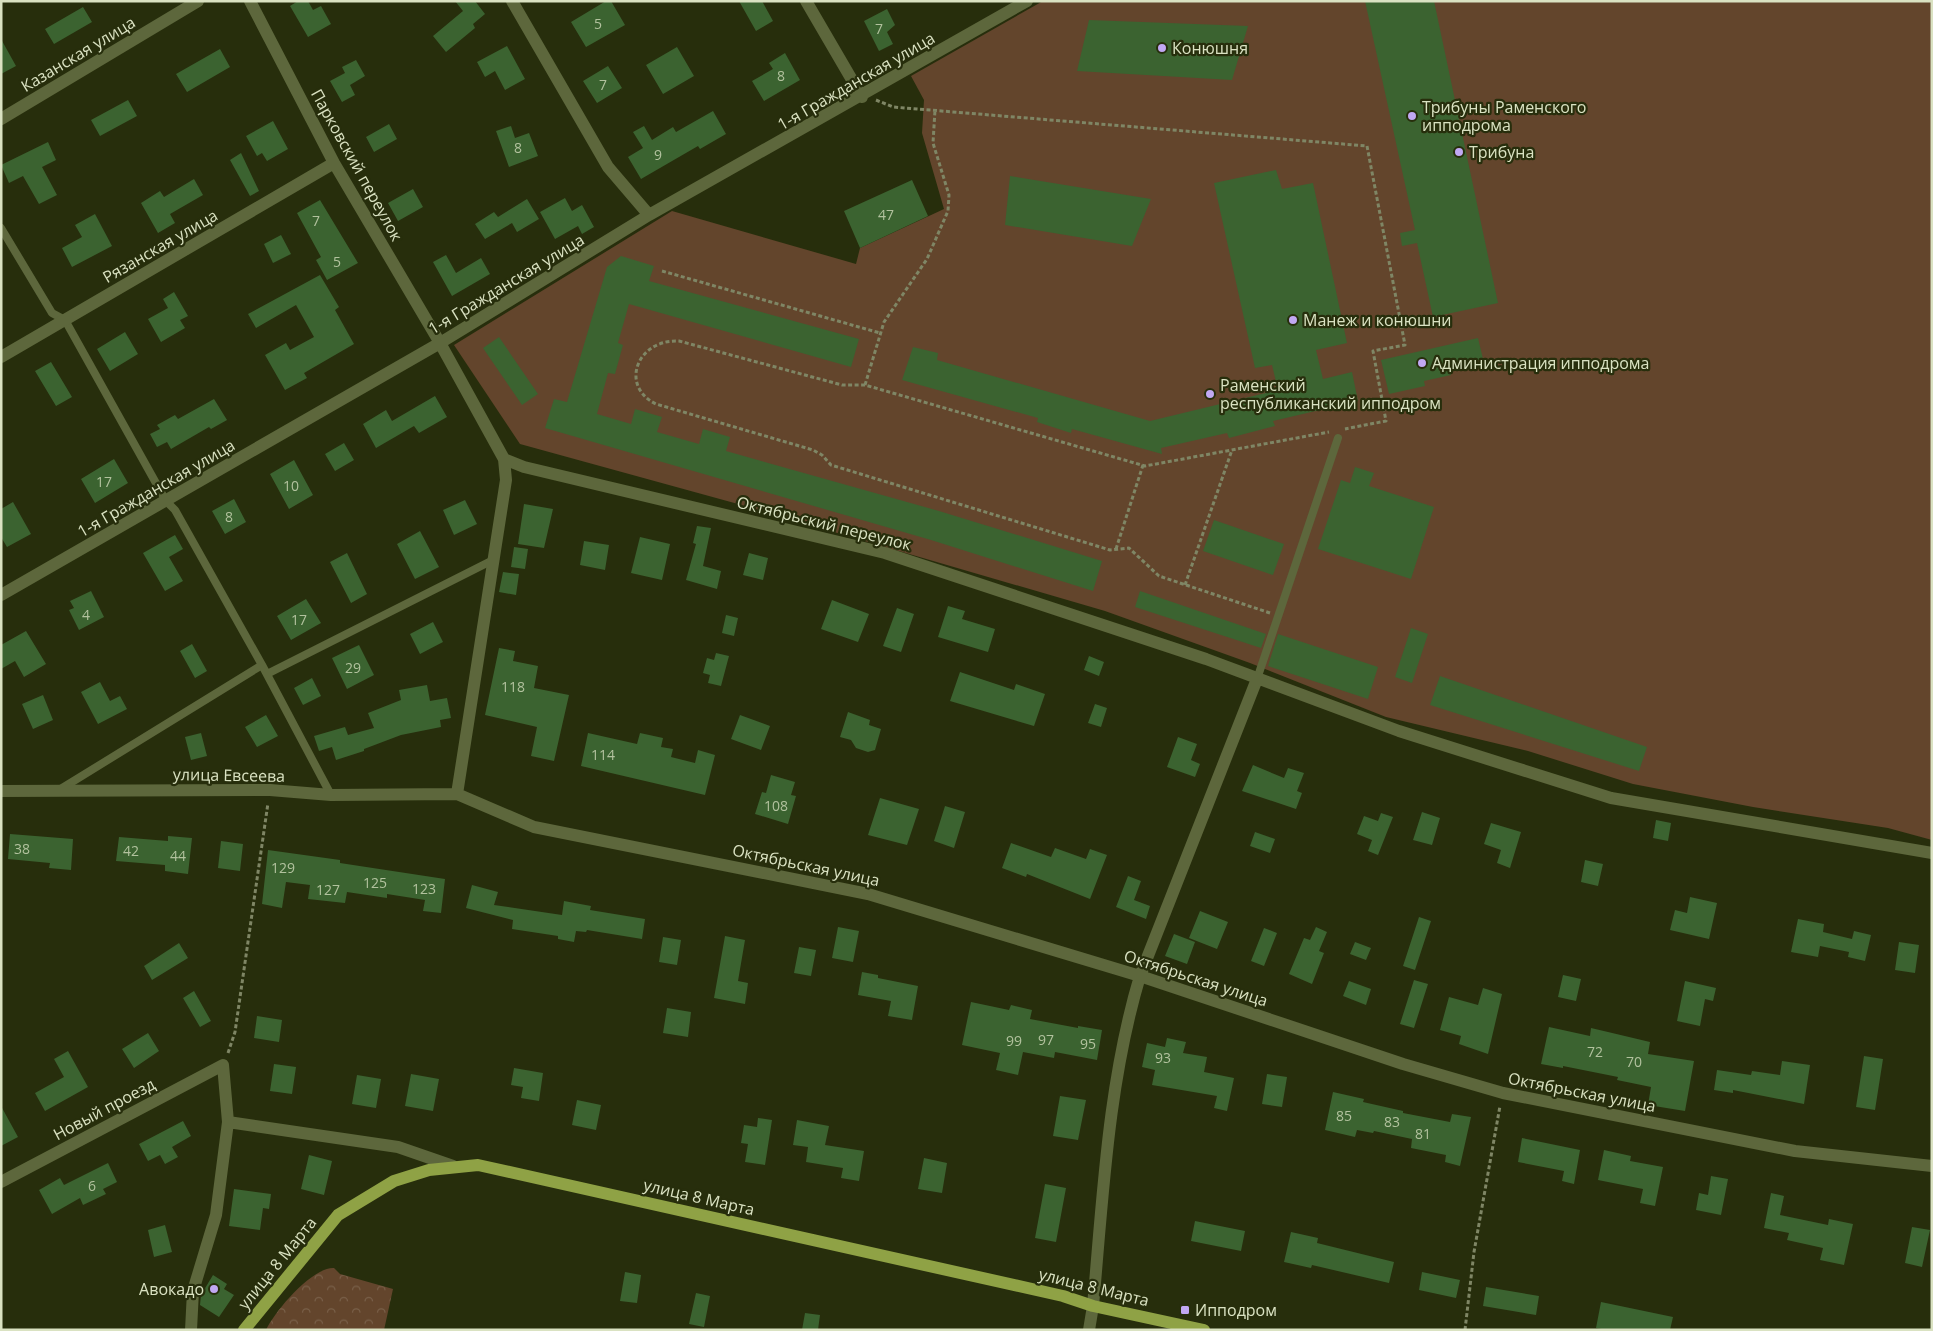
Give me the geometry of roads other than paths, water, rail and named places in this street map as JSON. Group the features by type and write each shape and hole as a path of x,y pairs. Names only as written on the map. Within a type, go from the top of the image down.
{"main road":[{"name":"улица 8 Марта","path":"244,1330 338,1215 394,1181 413,1174 453,1166 478,1165 505,1169 1053,1294 1093,1306 1204,1330"}],"street":[{"name":"Казанская улица","path":"1,119 198,1"},
{"name":"Парковский переулок","path":"250,1 334,163 440,343"},
{"path":"512,1 608,167 649,215"},
{"path":"806,1 862,97"},
{"name":"1-я Гражданская улица","path":"1,595 440,343 649,215 862,97 1027,1"},
{"name":"Рязанская улица","path":"1,357 334,163"},
{"path":"440,343 504,459 506,480 495,559 456,794"},
{"name":"Октябрьский переулок","path":"504,459 524,467 886,553 1206,659 1399,731 1610,798 1932,853"},
{"path":"1088,1330 1093,1306 1115,1084 1124,1034 1140,976 1257,679"},
{"name":"улица Евсеева","path":"1,791 270,790 331,794 456,794"},
{"name":"Октябрьская улица","path":"456,794 534,827 868,894 1140,976 1403,1064 1503,1093 1794,1152 1932,1166"},
{"name":"Новый проезд","path":"1,1182 222,1065 228,1122"},
{"path":"191,1330 192,1294 216,1215 228,1122 398,1147 453,1166"}],"lane":[{"path":"1,228 52,313 65,320 166,501 175,510 262,665 331,794"},
{"path":"1257,679 1340,434"},
{"path":"267,674 495,559"},
{"path":"57,791 262,665"}],"place":[{"name":"Конюшня","path":"1162,48"},
{"name":"Трибуны Раменского ипподрома","path":"1412,116"},
{"name":"Трибуна","path":"1459,152"},
{"name":"Манеж и конюшни","path":"1293,320"},
{"name":"Администрация ипподрома","path":"1422,363"},
{"name":"Раменский республиканский ипподром","path":"1210,394"},
{"name":"Авокадо","path":"214,1289"},
{"name":"Ипподром","path":"1185,1310"}]}
